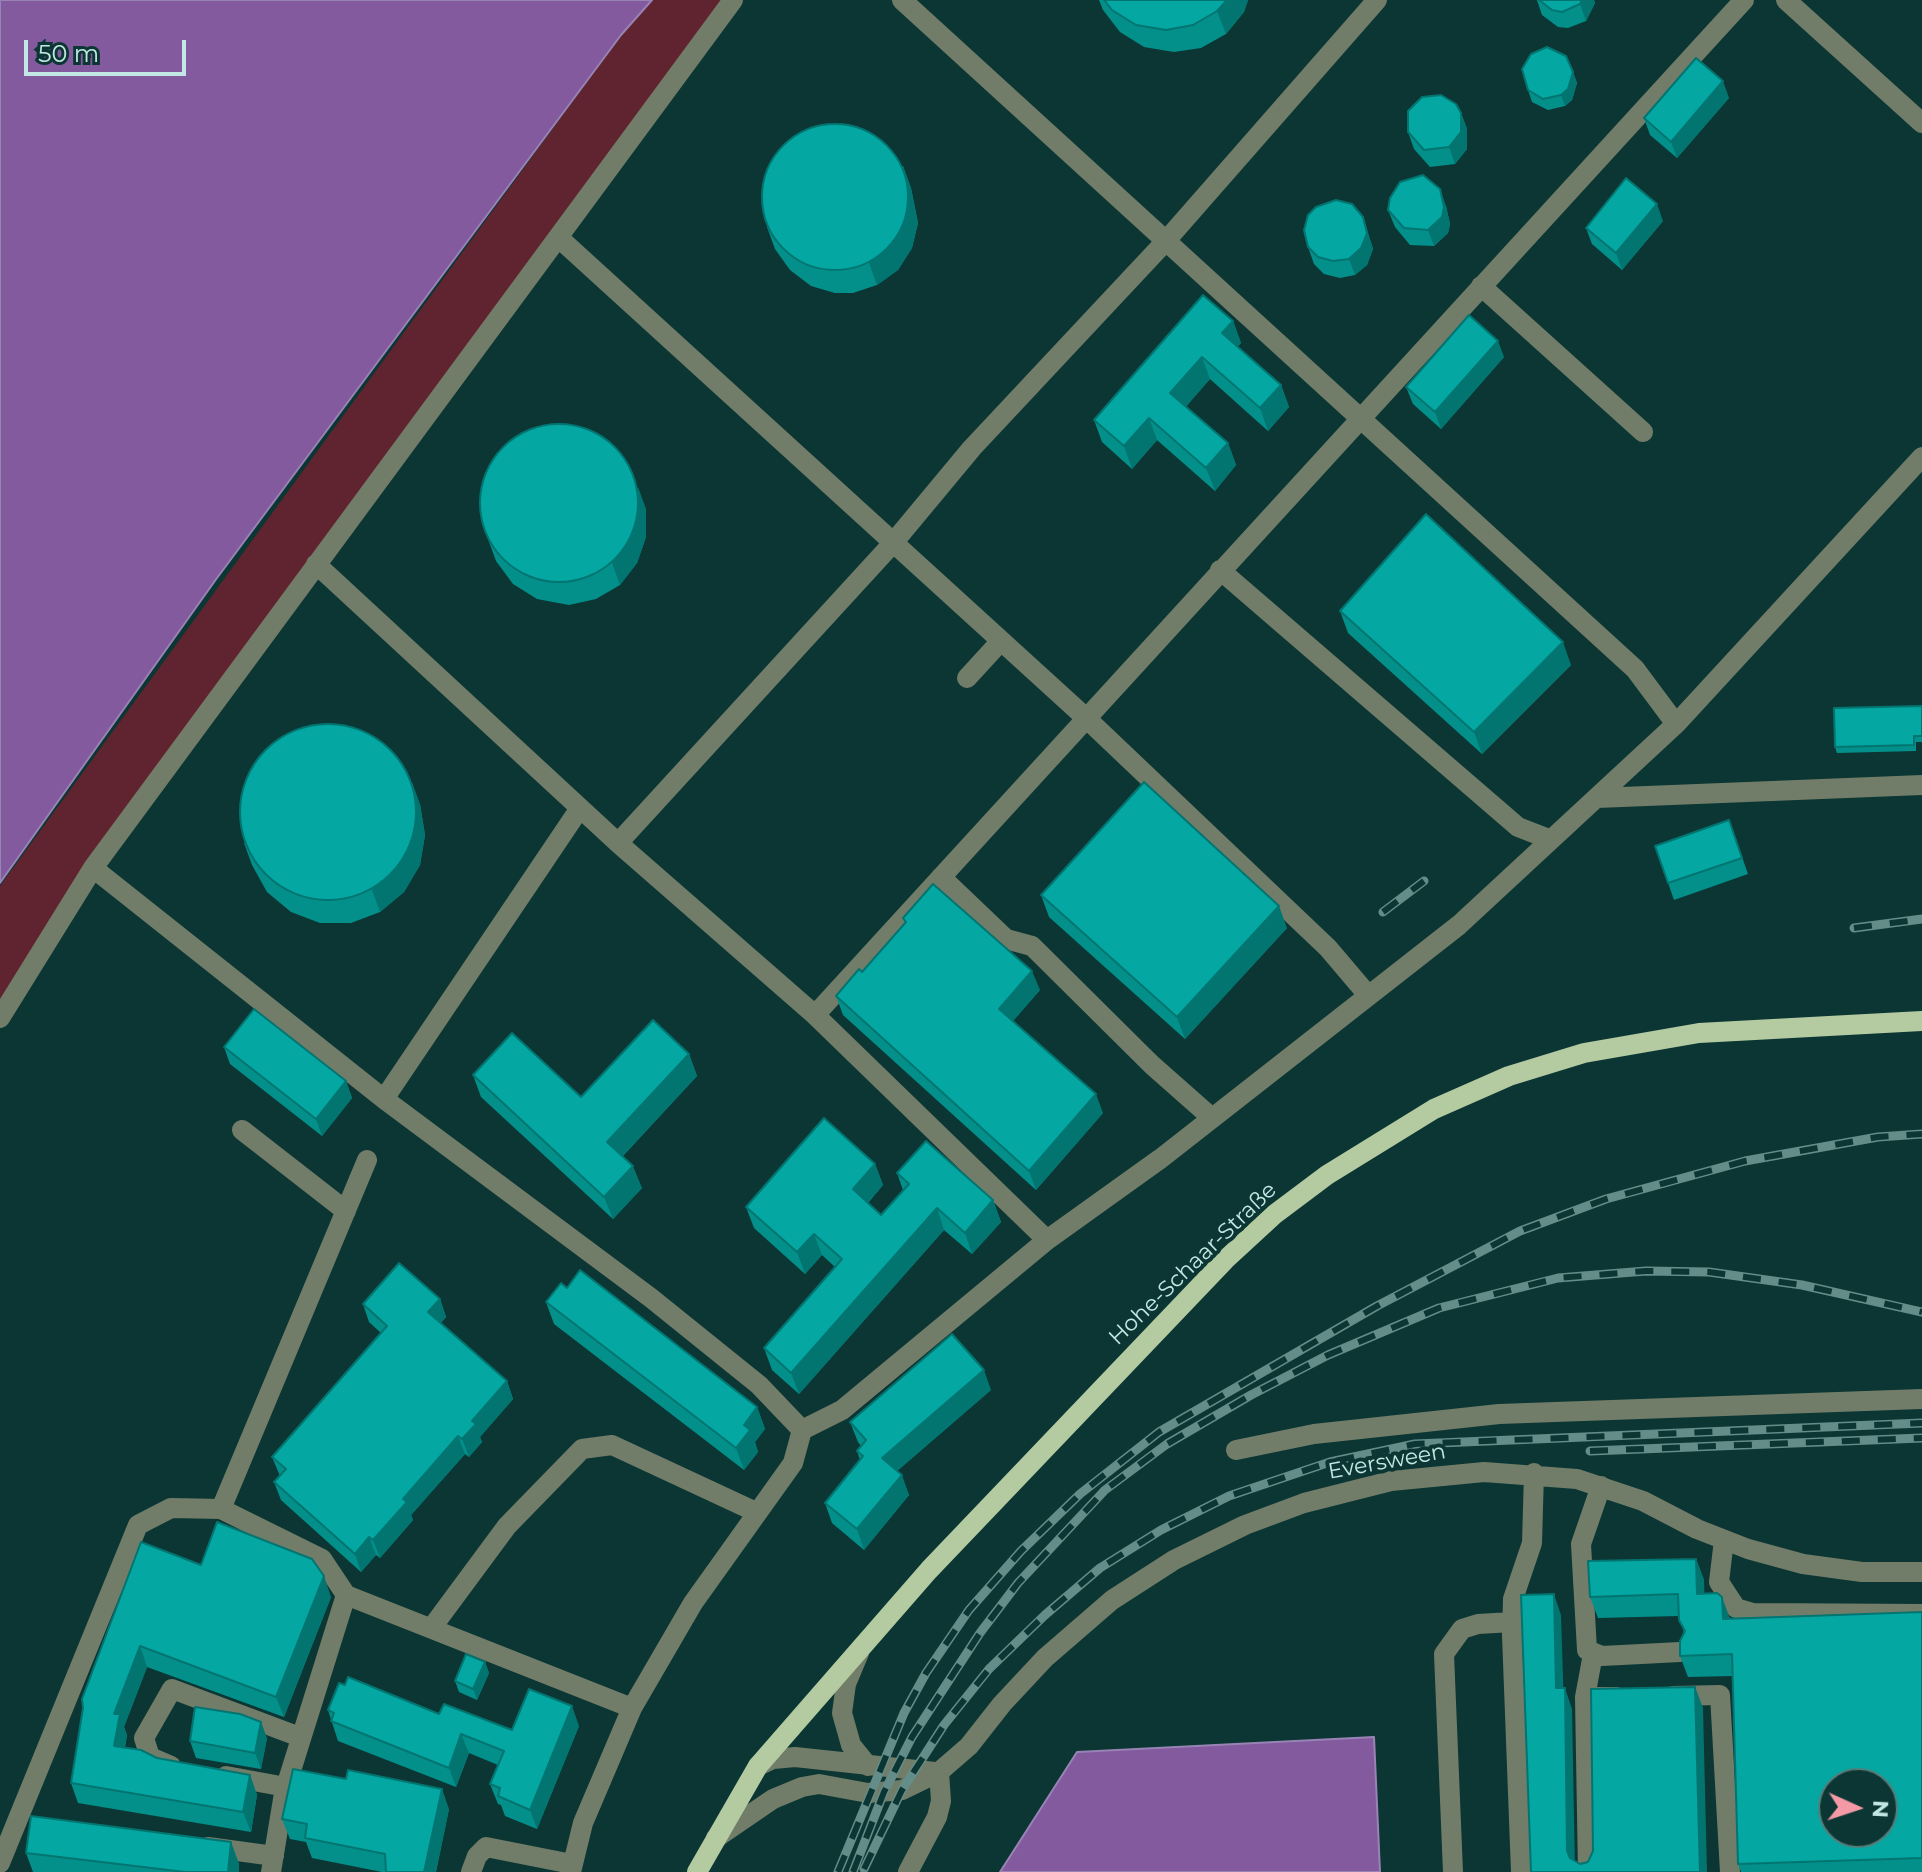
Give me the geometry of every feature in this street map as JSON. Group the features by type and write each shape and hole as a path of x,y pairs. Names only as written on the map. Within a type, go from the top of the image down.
{"main road":[{"name":"Hohe-Schaar-Straße","path":"697,1872 758,1766 789,1727 929,1570 1225,1260 1299,1194 1395,1129 1509,1076 1584,1053 1643,1040 1757,1028 1922,1021"}],"street":[{"path":"0,1018 93,868 733,0"},
{"path":"902,0 1164,243 1635,669 1676,724"},
{"path":"618,843 893,543 972,448 1164,243 1377,0"},
{"path":"815,1015 1744,0"},
{"path":"1786,0 1922,123"},
{"path":"559,238 1086,718 1328,948 1367,994"},
{"path":"1481,286 1643,432"},
{"path":"471,1872 477,1856 486,1847 572,1868 583,1823 632,1708 693,1603 793,1463 802,1430 842,1410 1047,1240 1212,1118 1459,925 1676,724 1922,457"},
{"path":"316,564 618,843 815,1015 1047,1240"},
{"path":"1220,570 1518,827 1549,839"},
{"path":"967,678 1000,642"},
{"path":"1597,798 1922,785"},
{"path":"384,1099 580,808"},
{"path":"93,868 384,1099 651,1298 759,1385 802,1430"},
{"path":"941,877 1006,939 1032,946 1152,1065 1212,1118"},
{"path":"242,1130 346,1211"},
{"path":"221,1509 367,1160"},
{"path":"1236,1450 1314,1434 1499,1414 1922,1399"},
{"path":"433,1626 507,1526 582,1449 612,1445 756,1512"},
{"name":"Eversween","path":"716,1838 773,1799 819,1784 868,1793 893,1791 939,1772 969,1746 1002,1704 1045,1658 1112,1600 1174,1560 1245,1525 1304,1503 1391,1481 1460,1473 1534,1473 1601,1486 1724,1540 1803,1564 1862,1572 1922,1572"},
{"path":"1521,1872 1512,1622 1513,1599 1532,1543 1534,1473"},
{"path":"1588,1872 1585,1697 1593,1654 1585,1644 1581,1544 1601,1486"},
{"path":"5,1864 26,1822 138,1525 171,1508 221,1509 322,1559 346,1595 433,1626 632,1708"},
{"path":"1724,1540 1719,1582 1736,1608 1753,1613 1922,1614"},
{"path":"182,1843 273,1864 286,1787 346,1595"},
{"path":"1453,1872 1444,1654 1462,1629 1478,1624 1512,1622"},
{"path":"863,1645 846,1684 842,1713 851,1745 868,1766"},
{"path":"1593,1654 1680,1652"},
{"path":"286,1787 167,1766 150,1757 144,1738 172,1689 300,1737"},
{"path":"1585,1697 1720,1695 1730,1872"},
{"path":"789,1727 795,1757 805,1773 819,1784"},
{"path":"758,1766 773,1759 795,1757 939,1772 941,1801 937,1817 908,1872"}],"shaded area":[{"path":"0,0 652,0 621,35 217,578 0,883"},
{"path":"652,0 723,0 0,1004 0,886 621,35"},
{"path":"1374,1737 1380,1872 1000,1872 1077,1752"}],"building":[{"path":"1104,0 1227,0 1217,11 1193,25 1166,30 1136,25 1112,10"},
{"path":"1539,0 1582,0 1580,4 1562,12 1552,10"},
{"path":"1547,47 1566,56 1573,72 1568,89 1561,95 1543,99 1528,90 1522,69 1531,54"},
{"path":"1696,58 1723,81 1671,142 1644,118"},
{"path":"1441,95 1456,104 1461,113 1461,132 1449,147 1424,150 1408,132 1408,111 1422,97"},
{"path":"835,124 863,129 887,145 903,169 908,197 903,225 887,249 863,265 835,270 807,265 783,249 767,225 762,197 767,169 783,145 807,129"},
{"path":"1423,175 1440,189 1444,207 1442,217 1428,230 1404,228 1388,210 1390,198 1400,182"},
{"path":"1626,178 1657,204 1616,253 1586,228"},
{"path":"1336,200 1352,204 1363,217 1367,233 1361,248 1349,259 1333,261 1318,257 1308,247 1304,230 1308,215 1316,207"},
{"path":"1203,295 1233,321 1222,333 1281,385 1260,408 1202,357 1170,393 1228,443 1206,468 1149,418 1124,446 1094,420"},
{"path":"1469,315 1498,341 1435,412 1406,387"},
{"path":"559,424 589,430 615,447 632,473 638,503 632,533 615,559 589,576 559,582 529,576 503,559 486,533 480,503 486,473 503,447 529,430"},
{"path":"1426,514 1563,642 1474,732 1340,611"},
{"path":"1922,706 1922,736 1914,736 1914,745 1835,747 1834,708"},
{"path":"328,724 362,730 390,750 410,778 416,812 410,846 390,874 362,894 328,900 294,894 266,874 246,846 240,812 246,778 266,750 294,730"},
{"path":"1144,782 1279,906 1177,1017 1041,895"},
{"path":"1729,820 1742,858 1668,883 1655,846"},
{"path":"933,884 1032,971 999,1009 1096,1094 1029,1171 836,996 906,922 903,918"},
{"path":"254,1009 346,1081 316,1119 224,1047"},
{"path":"653,1020 689,1054 607,1142 633,1166 604,1197 473,1075 512,1033 581,1097"},
{"path":"824,1118 875,1164 853,1189 881,1215 909,1184 897,1173 926,1141 993,1200 965,1233 937,1208 791,1373 764,1348 842,1259 814,1234 797,1252 746,1207"},
{"path":"399,1263 440,1299 428,1312 507,1381 472,1421 476,1424 462,1439 458,1436 403,1499 407,1502 373,1540 369,1537 355,1554 274,1482 286,1469 272,1457 387,1326 363,1304"},
{"path":"580,1270 757,1407 744,1425 750,1430 736,1448 546,1302 561,1283 567,1288"},
{"path":"952,1334 984,1370 882,1458 902,1475 857,1529 825,1503 863,1456 857,1451 866,1440 850,1422"},
{"path":"217,1522 312,1559 324,1576 276,1697 140,1646 114,1714 120,1714 114,1746 141,1750 157,1758 250,1775 243,1812 71,1783 82,1699 141,1542 201,1565"},
{"path":"1696,1559 1697,1594 1717,1593 1722,1597 1723,1619 1922,1612 1922,1858 1738,1864 1732,1654 1680,1656 1680,1641 1685,1631 1679,1620 1678,1594 1590,1597 1588,1561"},
{"path":"1554,1594 1556,1688 1565,1688 1567,1851 1570,1858 1580,1864 1588,1862 1593,1851 1591,1689 1695,1687 1700,1872 1531,1872 1521,1595"},
{"path":"466,1654 485,1662 473,1689 455,1681"},
{"path":"348,1677 439,1714 444,1704 512,1730 529,1689 572,1706 530,1810 498,1796 500,1788 490,1784 504,1751 461,1734 449,1768 331,1721 334,1713 328,1710 339,1683 345,1685"},
{"path":"195,1707 240,1714 261,1722 255,1753 190,1741"},
{"path":"293,1769 346,1779 348,1770 442,1789 424,1872 386,1872 385,1854 305,1838 307,1824 282,1819"},
{"path":"31,1816 231,1842 228,1872 185,1872 26,1853"}],"railway":[{"path":"1383,912 1424,881"},
{"path":"1854,928 1922,919"},
{"path":"838,1872 904,1713 926,1673 969,1610 1021,1551 1080,1494 1159,1432 1377,1306 1520,1231 1606,1199 1745,1161 1878,1137 1922,1134"},
{"path":"853,1872 884,1792 912,1737 980,1633 1018,1583 1105,1490 1167,1444 1251,1395 1328,1355 1439,1308 1558,1278 1646,1271 1709,1272 1802,1285 1922,1312"},
{"path":"864,1869 902,1790 944,1725 989,1669 1100,1568 1161,1530 1229,1496 1330,1462 1415,1444 1922,1423"},
{"path":"1590,1451 1922,1438"}]}
